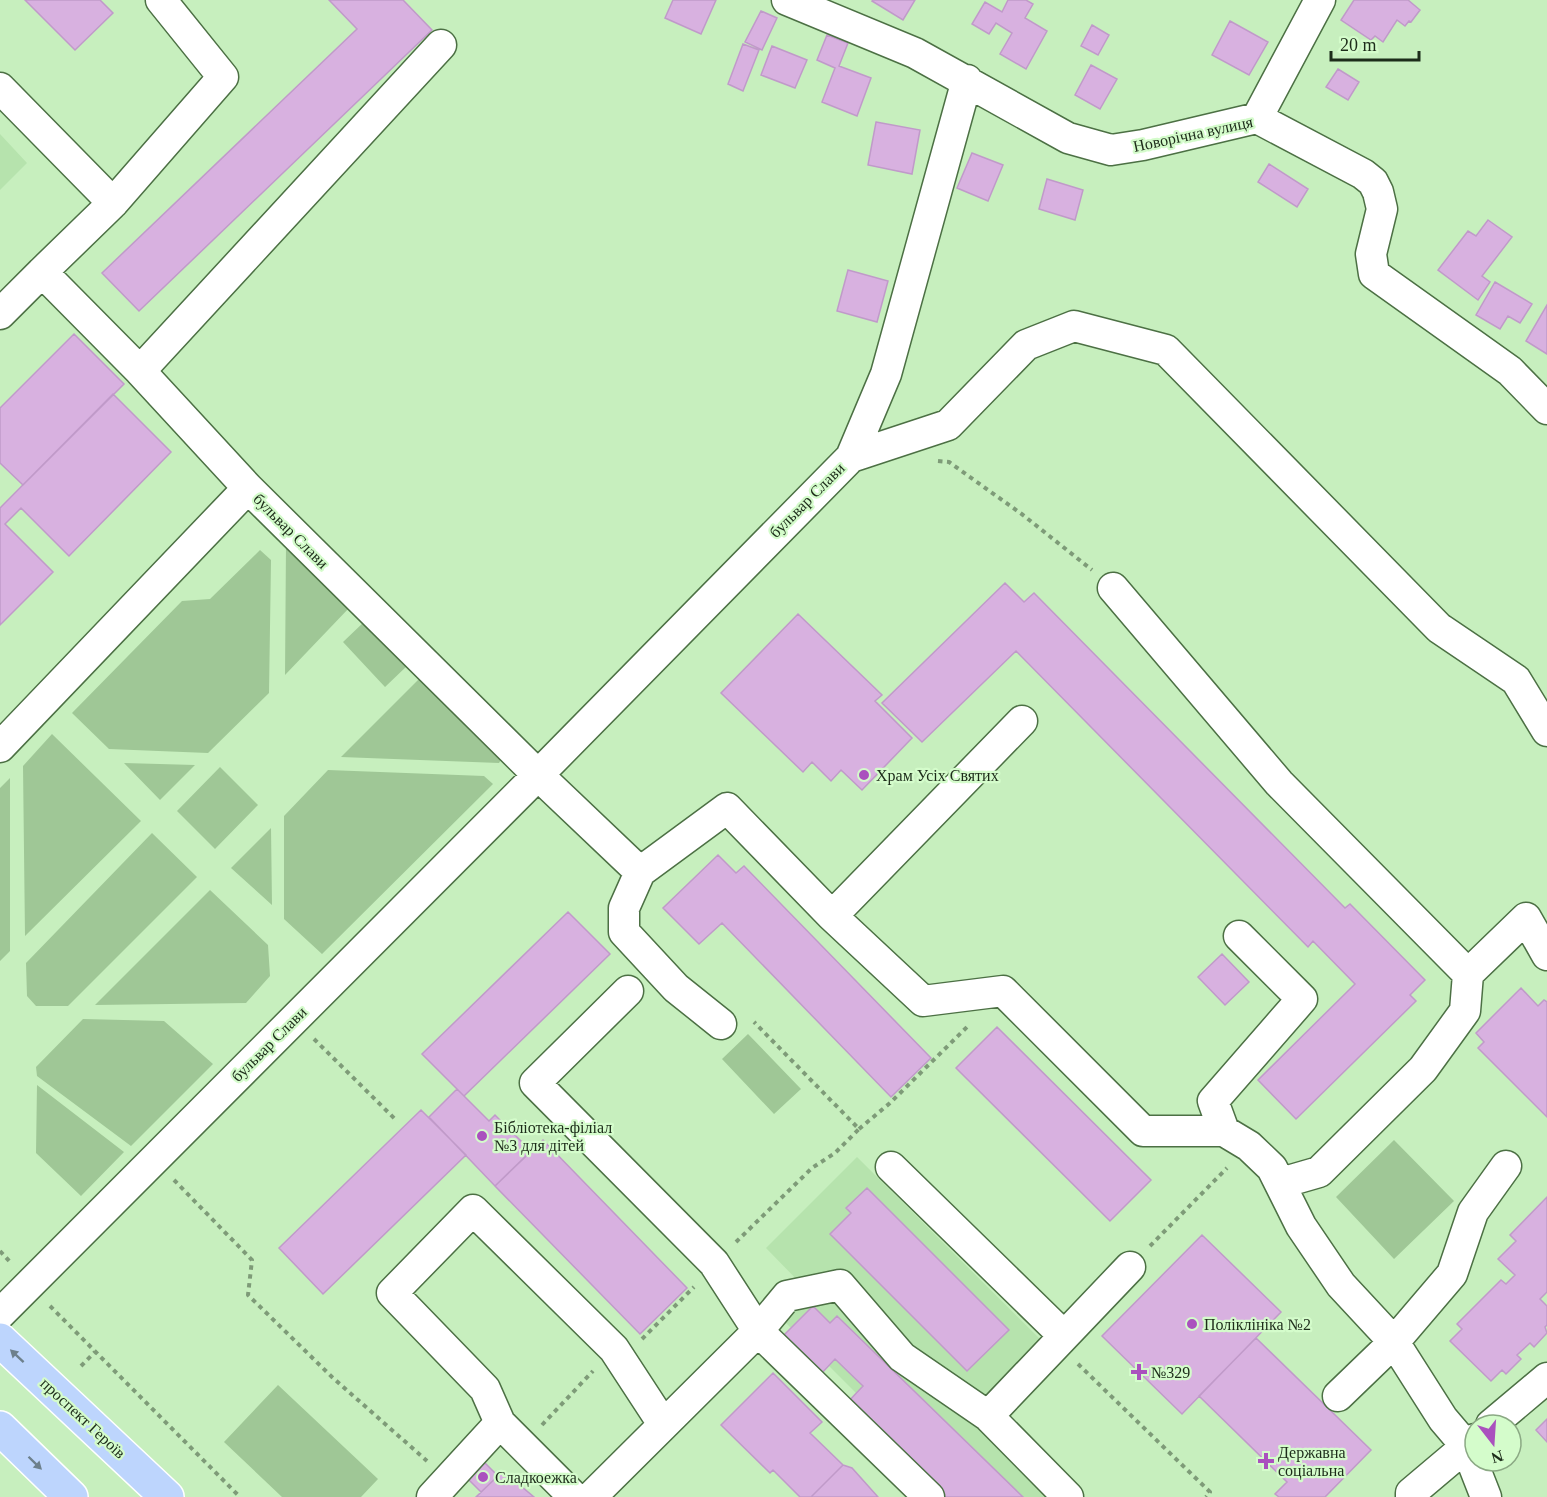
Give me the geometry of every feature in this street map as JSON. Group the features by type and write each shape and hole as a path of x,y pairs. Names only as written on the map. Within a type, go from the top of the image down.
{"main road":[{"name":"проспект Героїв","path":"0,1340 167,1497"},
{"path":"0,1428 71,1497"}],"street":[{"path":"4,302 42,272 113,203 223,77 161,0"},
{"name":"Новорічна вулиця","path":"787,0 915,52 1068,138 1111,150 1143,146 1257,118 1363,174 1373,182 1382,208 1371,254 1374,274 1510,370 1547,409"},
{"path":"1257,118 1320,0"},
{"path":"140,371 441,45"},
{"name":"бульвар Слави","path":"0,1314 538,775 851,457 886,374 967,80"},
{"path":"0,88 113,203"},
{"path":"42,272 140,371 248,488"},
{"path":"851,457 948,425 1026,345 1074,326 1166,350 1439,628 1516,680 1547,731"},
{"name":"бульвар Слави","path":"0,747 248,488 538,775"},
{"path":"1113,588 1280,783 1468,974"},
{"path":"832,916 1022,721"},
{"path":"538,775 640,872"},
{"path":"721,1024 676,988 624,932 624,908 640,872 727,808 832,916 923,1001 1003,991 1143,1131 1236,1139"},
{"path":"1281,1183 1319,1172 1423,1069 1465,1011 1468,974 1526,918 1547,955"},
{"path":"1239,936 1302,999 1213,1101 1236,1139 1272,1168 1301,1226 1341,1285 1394,1342 1443,1419 1463,1435"},
{"path":"628,991 535,1083 714,1263 758,1331 929,1497"},
{"path":"1338,1396 1394,1342 1452,1274 1473,1212 1506,1166"},
{"path":"891,1167 1060,1339"},
{"path":"574,1497 500,1423 485,1389 392,1293 473,1210 614,1349 663,1424"},
{"path":"988,1416 1130,1267"},
{"path":"591,1497 758,1331 787,1296 840,1285 902,1357 988,1416 1068,1497"},
{"path":"1505,1413 1547,1378"},
{"path":"440,1488 500,1423"},
{"path":"1411,1497 1411,1493 1463,1449"},
{"path":"1479,1473 1486,1497"}],"path":[{"path":"927,461 949,462 1023,515 1113,588"},
{"path":"523,1446 622,1340 631,1349 700,1282 714,1263 812,1168 835,1153 890,1103 1003,991"},
{"path":"294,1019 395,1119"},
{"path":"754,1022 859,1129"},
{"path":"1130,1267 1236,1139"},
{"path":"154,1160 252,1260 248,1295 440,1488"},
{"path":"0,1251 94,1352 240,1497"},
{"path":"1060,1339 1210,1492 1206,1497"},
{"path":"81,1366 94,1352"}],"shaded area":[{"path":"0,134 27,163 0,190"},
{"path":"286,545 350,607 285,675"},
{"path":"260,550 271,560 269,693 208,753 109,749 72,713 182,601 210,599"},
{"path":"365,621 408,665 385,687 343,642"},
{"path":"421,677 502,758 499,763 341,757"},
{"path":"52,734 141,821 25,936 23,766"},
{"path":"124,763 195,765 160,800"},
{"path":"220,767 258,805 215,849 177,811"},
{"path":"328,770 484,776 493,784 322,954 284,919 284,816"},
{"path":"10,778 10,951 0,961 0,788"},
{"path":"271,828 272,905 231,868"},
{"path":"152,833 197,877 68,1006 36,1006 27,996 26,963"},
{"path":"210,890 268,945 270,976 246,1003 95,1005"},
{"path":"83,1019 164,1021 213,1064 131,1146 37,1076 36,1067"},
{"path":"748,1034 801,1089 774,1114 722,1059"},
{"path":"37,1085 124,1152 81,1196 36,1153"},
{"path":"1394,1140 1454,1201 1394,1259 1336,1197"},
{"path":"857,1157 1044,1343 975,1412 1060,1497 960,1497 776,1313 803,1286 766,1248"},
{"path":"278,1385 378,1479 361,1497 282,1497 224,1442"}],"building":[{"path":"25,0 100,0 113,13 75,50"},
{"path":"329,0 403,0 432,30 139,311 102,273 357,29"},
{"path":"673,0 716,0 701,34 665,18"},
{"path":"873,0 915,0 903,20"},
{"path":"1008,0 1026,0 1033,4 1025,18 1047,31 1026,69 1000,54 1012,33 996,23 989,34 972,24 985,2 1002,12"},
{"path":"1354,0 1408,0 1420,10 1405,26 1397,20 1383,42 1375,36 1371,40 1341,20"},
{"path":"761,11 777,18 762,50 745,42"},
{"path":"1230,21 1268,42 1249,75 1212,55"},
{"path":"1092,25 1109,35 1098,55 1081,46"},
{"path":"827,35 848,43 839,66 871,78 857,116 822,102 835,68 817,60"},
{"path":"743,44 759,50 743,91 728,84"},
{"path":"772,46 807,60 795,88 761,75"},
{"path":"1091,65 1117,79 1100,109 1075,95"},
{"path":"1338,69 1359,82 1348,100 1326,87"},
{"path":"876,122 920,130 912,174 868,165"},
{"path":"972,153 1003,165 988,201 957,188"},
{"path":"1269,164 1308,189 1297,207 1258,182"},
{"path":"1047,179 1083,190 1075,220 1039,209"},
{"path":"1488,220 1512,237 1482,276 1490,282 1478,300 1438,270 1468,231 1476,236"},
{"path":"848,270 888,281 877,322 837,311"},
{"path":"1495,282 1532,304 1520,323 1508,316 1500,329 1476,315"},
{"path":"1547,305 1547,354 1526,341"},
{"path":"74,334 124,384 23,485 0,463 0,408"},
{"path":"113,394 171,452 69,556 21,508 5,524 53,572 0,625 0,508"},
{"path":"113,394 171,452 69,556 21,508 5,524 53,572 0,625 0,508"},
{"path":"1005,583 1024,602 1034,593 1345,908 1350,904 1425,980 1410,995 1416,1001 1296,1119 1258,1080 1355,984 1313,941 1308,947 1016,651 922,742 882,703"},
{"path":"798,614 882,695 875,701 912,738 862,790 841,770 831,781 812,762 803,772 721,693"},
{"path":"718,855 736,873 744,866 931,1058 891,1097 722,923 699,944 663,908"},
{"path":"568,912 610,954 464,1096 422,1054"},
{"path":"1222,954 1249,982 1225,1005 1198,977"},
{"path":"1521,988 1538,1006 1544,1000 1547,1002 1547,1117 1478,1048 1484,1042 1476,1033"},
{"path":"997,1027 1151,1180 1110,1221 956,1068"},
{"name":"Бібліотека-філіал №3 для дітей","path":"457,1089 489,1121 495,1115 531,1151 495,1186 429,1117"},
{"path":"421,1110 466,1155 323,1294 279,1248"},
{"path":"543,1140 687,1288 640,1334 495,1186"},
{"path":"867,1188 1009,1330 967,1371 830,1234 851,1213 846,1208"},
{"path":"1547,1197 1547,1292 1540,1299 1547,1306 1547,1325 1545,1327 1547,1333 1534,1347 1530,1343 1517,1355 1521,1359 1506,1374 1502,1370 1491,1381 1450,1341 1462,1329 1457,1324 1501,1280 1506,1284 1515,1275 1498,1259 1516,1241 1510,1235"},
{"name":"Поліклініка №2","path":"1202,1235 1281,1312 1182,1414 1102,1336"},
{"path":"813,1306 830,1323 837,1316 1023,1497 945,1497 848,1402 863,1386 835,1359 821,1374 783,1336"},
{"name":"Поліклініка №2","path":"1256,1338 1371,1450 1325,1497 1279,1497 1275,1494 1287,1482 1199,1396"},
{"path":"773,1373 822,1422 810,1433 843,1465 811,1497 800,1497 773,1470 770,1473 721,1425"},
{"path":"1547,1419 1547,1442 1536,1430"},
{"name":"Сладкоежка","path":"484,1462 498,1476 481,1492 468,1479"},
{"path":"843,1465 852,1468 878,1497 811,1497"},
{"path":"503,1471 534,1497 476,1497"}],"place":[{"name":"Храм Усіх Святих","path":"864,775"},
{"name":"Бібліотека-філіал №3 для дітей","path":"482,1136"},
{"name":"Поліклініка №2","path":"1192,1324"},
{"name":"№329","path":"1139,1372"},
{"name":"Державна соціальна","path":"1266,1461"},
{"name":"Сладкоежка","path":"483,1477"}]}
